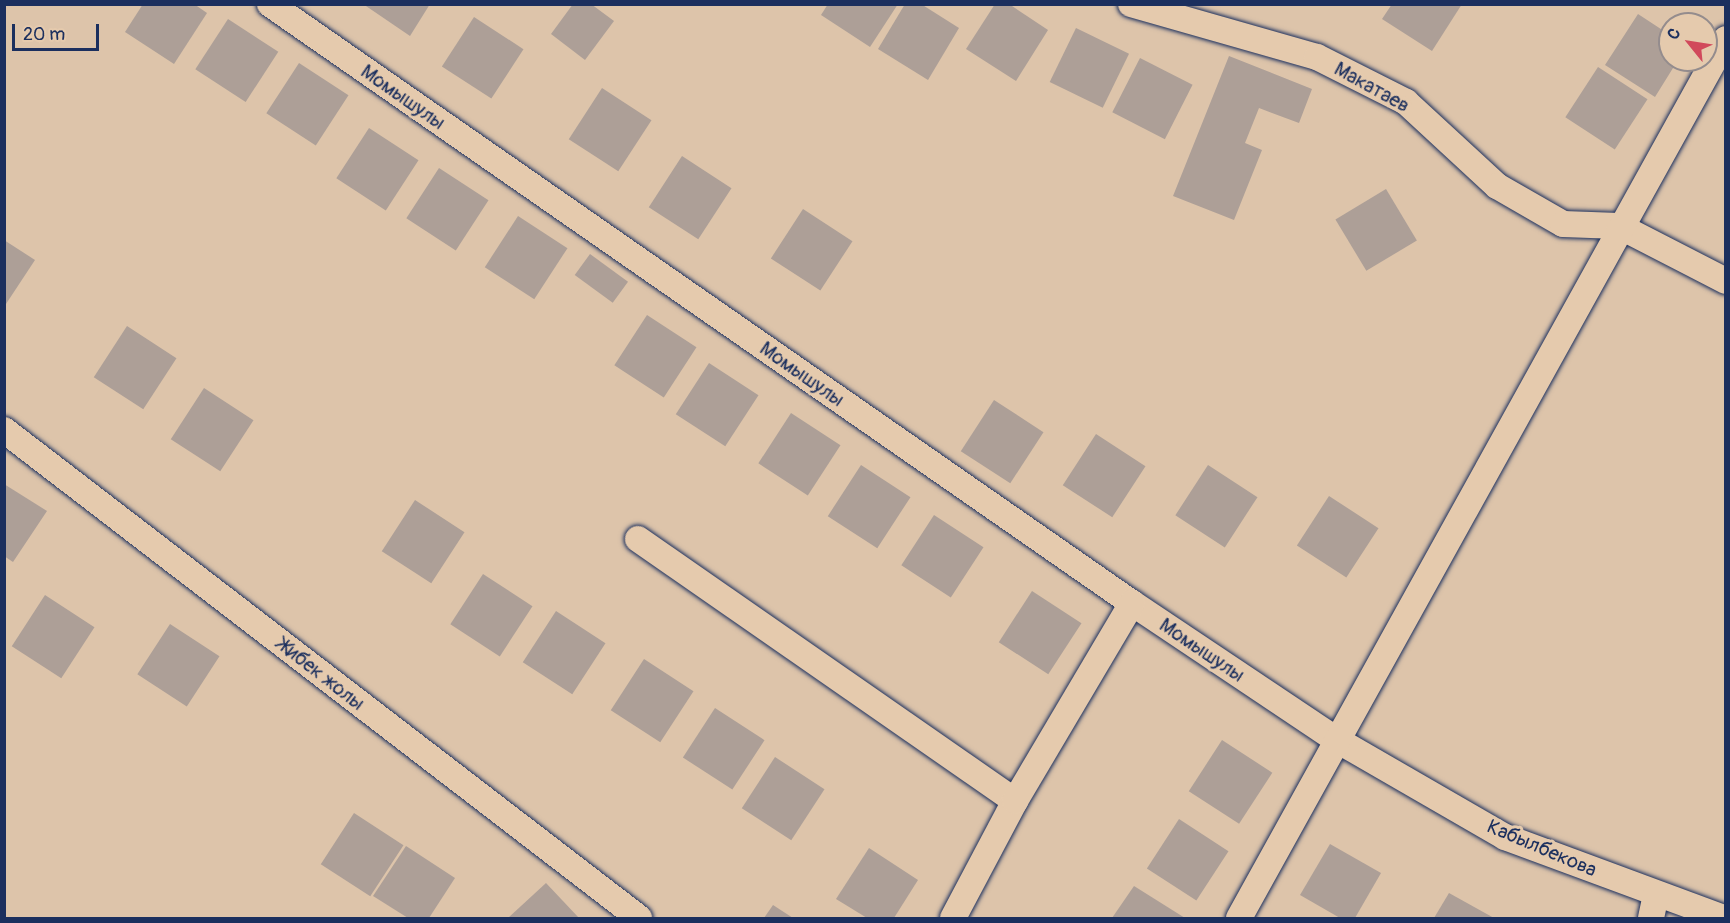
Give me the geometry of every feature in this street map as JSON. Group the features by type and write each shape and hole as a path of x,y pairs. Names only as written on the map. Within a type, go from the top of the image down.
{"street":[{"name":"Момышулы","path":"270,4 1132,603 1337,740"},
{"name":"Макатаев","path":"1131,4 1317,57 1406,102 1497,186 1563,224 1619,226"},
{"path":"1239,918 1619,226 1725,39"},
{"path":"1619,226 1725,281"},
{"name":"Жибек жолы","path":"4,430 639,918"},
{"path":"638,539 1015,801"},
{"path":"953,918 1015,801 1132,603"},
{"name":"Кабылбекова","path":"1337,740 1505,837 1654,907 1724,918"}],"building":[{"path":"143,4 194,4 207,13 174,64 125,32"},
{"path":"363,4 430,4 410,36"},
{"path":"573,4 591,4 614,21 585,60 551,34"},
{"path":"828,4 898,4 870,47 821,15"},
{"path":"905,4 921,4 959,28 928,80 878,49"},
{"path":"995,4 1009,4 1048,30 1016,81 966,49"},
{"path":"1392,4 1462,4 1432,51 1382,19"},
{"path":"1638,14 1658,27 1658,72 1671,72 1655,97 1605,65"},
{"path":"474,17 523,49 491,99 442,66"},
{"path":"228,19 278,52 246,102 195,69"},
{"path":"1076,28 1129,54 1103,108 1050,82"},
{"path":"1229,56 1312,89 1299,123 1259,108 1245,143 1262,150 1234,220 1173,196"},
{"path":"1140,58 1193,85 1165,139 1112,112"},
{"path":"299,63 348,95 316,145 266,113"},
{"path":"1598,67 1647,99 1615,149 1565,117"},
{"path":"602,88 651,120 618,171 569,139"},
{"path":"369,128 418,160 386,210 336,178"},
{"path":"682,156 731,188 698,239 649,207"},
{"path":"439,168 488,200 456,250 406,218"},
{"path":"1386,189 1417,240 1366,271 1335,219"},
{"path":"803,209 852,241 820,291 771,258"},
{"path":"518,216 567,248 534,299 485,267"},
{"path":"4,240 35,260 4,307"},
{"path":"590,254 628,282 613,303 575,275"},
{"path":"647,315 696,347 664,397 614,365"},
{"path":"127,326 176,358 143,409 94,377"},
{"path":"709,363 758,395 725,446 676,414"},
{"path":"204,388 253,420 220,471 171,439"},
{"path":"994,400 1043,432 1010,483 961,451"},
{"path":"791,413 840,445 808,495 758,463"},
{"path":"1096,434 1145,466 1112,517 1063,485"},
{"path":"861,465 910,497 877,548 828,516"},
{"path":"1208,465 1257,497 1225,547 1175,515"},
{"path":"4,484 47,511 13,562 4,556"},
{"path":"1329,496 1378,528 1346,578 1297,545"},
{"path":"415,500 464,532 431,583 382,551"},
{"path":"934,515 983,547 951,597 901,565"},
{"path":"483,574 532,606 500,656 450,624"},
{"path":"1032,591 1081,623 1048,674 999,642"},
{"path":"45,595 94,627 61,678 12,646"},
{"path":"556,611 605,643 572,694 523,662"},
{"path":"170,624 219,656 187,706 137,674"},
{"path":"644,659 693,691 660,742 611,710"},
{"path":"715,708 764,740 732,790 683,757"},
{"path":"1222,740 1272,773 1239,824 1189,791"},
{"path":"775,757 824,789 791,840 742,808"},
{"path":"354,813 403,845 370,896 321,864"},
{"path":"1179,819 1228,851 1196,901 1147,868"},
{"path":"1330,844 1381,873 1355,918 1340,918 1300,895"},
{"path":"406,846 455,878 429,918 408,918 373,896"},
{"path":"869,848 918,880 894,918 867,918 836,899"},
{"path":"546,883 579,918 508,918"},
{"path":"1134,886 1185,918 1112,918"},
{"path":"1449,893 1494,918 1434,918"},
{"path":"773,905 793,918 764,918"}]}
